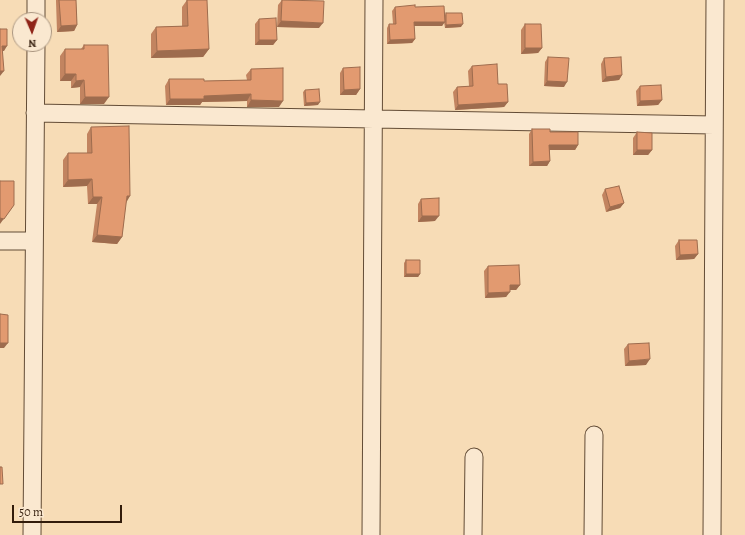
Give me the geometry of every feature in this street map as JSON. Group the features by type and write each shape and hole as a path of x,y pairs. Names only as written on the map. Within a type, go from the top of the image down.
{"street":[{"path":"36,0 36,12"},
{"path":"371,535 374,0"},
{"path":"712,535 715,0"},
{"path":"32,535 36,52"},
{"path":"35,112 714,125"},
{"path":"0,241 34,241"},
{"path":"593,535 594,435"},
{"path":"473,535 474,457"}],"building":[{"path":"59,0 76,0 77,25 61,26"},
{"path":"187,0 207,0 209,49 157,51 156,27 188,26"},
{"path":"282,0 324,1 323,23 281,21"},
{"path":"415,5 415,7 444,6 445,22 414,22 415,39 390,40 389,24 396,24 395,7"},
{"path":"446,13 462,13 463,24 446,25"},
{"path":"276,18 277,40 259,40 259,19"},
{"path":"525,24 541,24 542,48 525,48"},
{"path":"0,29 7,29 7,46 2,46 4,71 0,71"},
{"path":"84,45 108,45 109,97 85,97 84,80 76,81 76,74 65,74 65,49 84,49"},
{"path":"548,57 569,58 567,82 547,81"},
{"path":"621,57 622,75 606,77 604,58"},
{"path":"497,64 498,84 507,84 508,102 458,105 457,87 473,86 472,66"},
{"path":"360,67 360,89 344,90 343,68"},
{"path":"283,68 283,101 251,100 251,94 204,96 204,99 170,99 169,79 204,79 204,81 251,80 251,69"},
{"path":"661,85 662,100 640,101 640,86"},
{"path":"319,89 320,102 306,103 305,90"},
{"path":"129,126 130,196 127,196 122,237 97,235 102,197 93,197 92,179 68,180 68,153 92,153 91,127"},
{"path":"532,129 550,129 550,132 578,132 578,145 549,145 550,161 533,162"},
{"path":"637,132 652,133 652,150 637,150"},
{"path":"0,181 14,181 14,205 4,219 0,218"},
{"path":"619,186 624,203 610,207 605,189"},
{"path":"439,198 439,216 422,216 421,199"},
{"path":"679,240 697,240 698,254 680,255"},
{"path":"406,260 420,260 420,274 406,274"},
{"path":"519,265 520,285 510,285 510,292 488,293 488,266"},
{"path":"0,314 8,315 8,343 0,343"},
{"path":"649,343 650,359 629,361 628,344"},
{"path":"0,467 2,467 3,484 0,484"}]}
